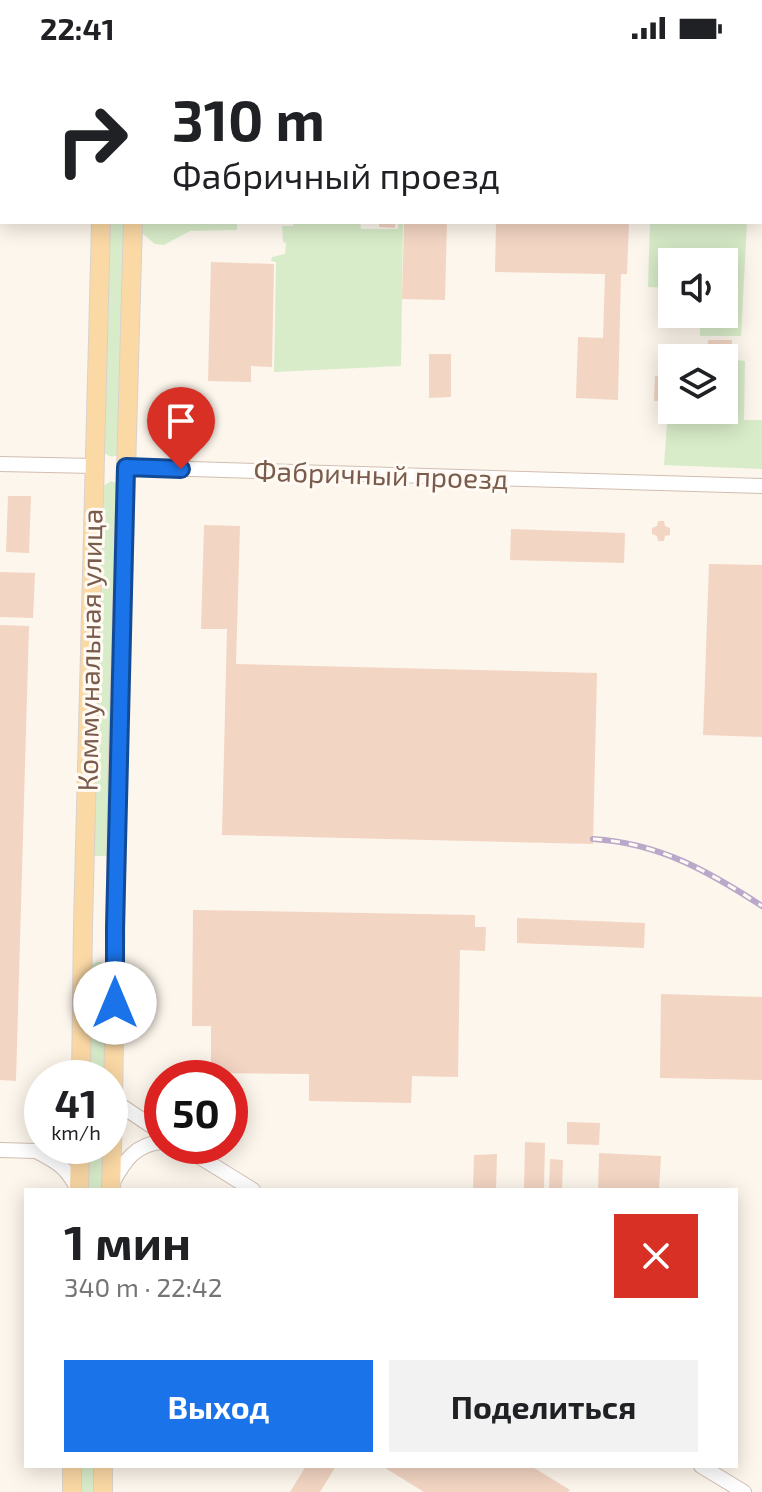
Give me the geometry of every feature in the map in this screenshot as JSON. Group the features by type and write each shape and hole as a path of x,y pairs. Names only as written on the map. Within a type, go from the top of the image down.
{"main road":[{"name":"Коммунальная улица","path":"81,1060 101,224"},
{"name":"Коммунальная улица","path":"114,1060 133,224"},
{"name":"Фабричный проезд","path":"95,466 126,467"},
{"path":"83,925 89,935 100,939 110,935 115,928"},
{"path":"83,966 95,956 104,956 115,966"},
{"path":"79,1188 80,1164"},
{"name":"Коммунальная улица","path":"111,1188 112,1164"},
{"path":"72,1468 72,1492"},
{"path":"103,1468 103,1492"}],"street":[{"name":"Фабричный проезд","path":"0,464 95,466"},
{"name":"Фабричный проезд","path":"126,467 762,486"},
{"path":"111,1188 123,1163 144,1147"},
{"path":"0,1150 24,1151"},
{"path":"60,1164 71,1174 78,1188"},
{"path":"211,1164 250,1188"},
{"path":"704,1468 744,1492"}],"green space":[{"path":"108,224 127,224 119,454 109,456 104,452"},
{"path":"142,224 237,224 237,230 190,231 164,245 155,244 142,233"},
{"path":"360,224 361,229 398,229 399,224 403,224 401,366 274,372 276,262 271,261 272,257 285,254 282,226"},
{"path":"650,224 747,224 741,336 700,336 700,328 738,328 738,248 658,248 658,287 648,287"},
{"path":"738,360 745,361 744,420 762,420 762,469 664,465 667,424 738,424"},
{"path":"111,481 118,484 111,856 91,856 102,487"},
{"path":"101,962 107,967 106,1060 86,1060 89,966"},
{"path":"85,1164 105,1164 104,1188 84,1188"},
{"path":"78,1468 98,1468 98,1492 78,1492"}],"building":[{"path":"379,224 395,224 395,228 379,227"},
{"path":"404,224 447,224 445,300 402,299"},
{"path":"496,224 629,224 627,274 621,274 618,400 576,398 578,337 603,338 605,274 495,272"},
{"path":"211,262 274,264 272,367 251,366 251,382 208,381"},
{"path":"708,340 732,340 732,344 708,344"},
{"path":"429,354 451,354 451,397 429,398"},
{"path":"655,376 658,376 658,401 654,401"},
{"path":"8,496 31,496 29,553 6,552"},
{"path":"658,521 664,521 665,526 670,528 670,535 665,536 664,541 658,541 657,536 652,534 652,528 657,526"},
{"path":"204,525 240,526 236,664 597,673 593,844 222,835 227,629 201,629"},
{"path":"511,529 625,533 624,563 510,560"},
{"path":"709,564 762,565 762,737 703,735"},
{"path":"0,572 35,573 33,618 0,617"},
{"path":"0,625 29,626 16,1081 0,1080"},
{"path":"193,910 475,915 475,927 486,927 485,951 460,950 458,1077 412,1076 411,1103 309,1101 309,1074 248,1073 248,1060 211,1060 211,1026 192,1026"},
{"path":"517,918 645,923 644,948 517,943"},
{"path":"661,994 762,997 762,1080 660,1078"},
{"path":"567,1122 600,1123 599,1145 567,1144"},
{"path":"525,1142 545,1143 544,1188 524,1188"},
{"path":"599,1153 661,1156 659,1188 598,1188"},
{"path":"497,1154 496,1188 473,1188 474,1155"},
{"path":"550,1159 563,1160 562,1188 549,1188"},
{"path":"305,1468 335,1468 320,1492 290,1492"},
{"path":"385,1468 534,1468 570,1490 568,1492 424,1492"}],"railway":[{"path":"593,839 640,846 682,861 762,906"}],"route":[{"path":"115,1003 126,467 181,469"}]}
